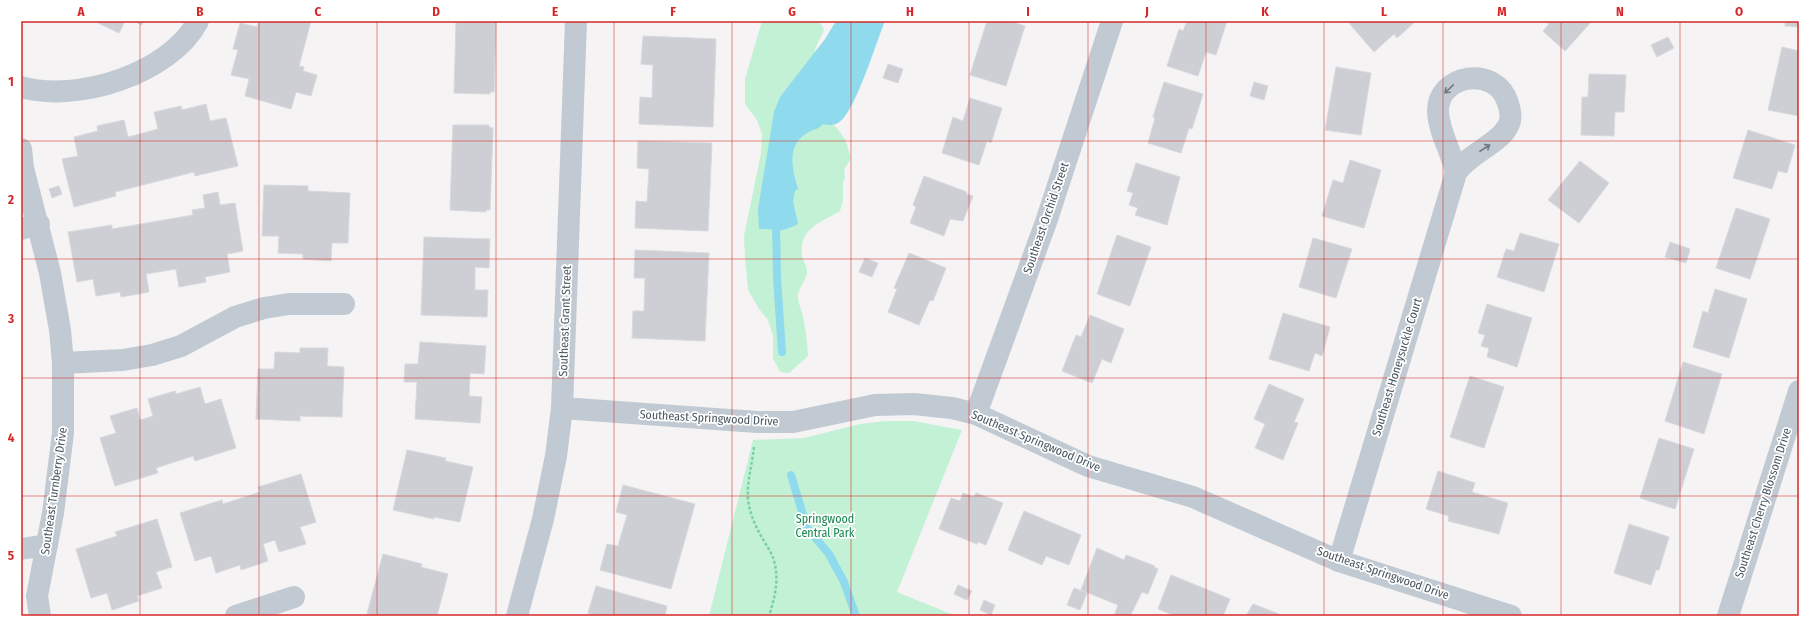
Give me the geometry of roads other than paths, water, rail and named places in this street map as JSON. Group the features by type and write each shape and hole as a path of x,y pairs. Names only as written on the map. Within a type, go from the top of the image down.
{"street":[{"path":"22,93 78,90 118,79 146,69 173,52 191,33 198,21"},
{"name":"Southeast Grant Street","path":"517,616 545,512 556,456 562,408 576,21"},
{"name":"Southeast Orchid Street","path":"976,414 1046,222 1112,21"},
{"name":"Southeast Turnberry Drive","path":"21,149 30,226 60,330 63,363 64,433 47,545 37,596 40,616"},
{"name":"Southeast Honeysuckle Court","path":"1339,561 1456,173"},
{"path":"63,363 123,360 152,355 180,346 235,317 264,308 289,304 344,304"},
{"name":"Southeast Cherry Blossom Drive","path":"1728,616 1799,391"},
{"name":"Southeast Springwood Drive","path":"562,408 757,422 794,422 875,405 895,404 934,406 976,414 1088,466 1193,497 1339,561 1511,616"},
{"path":"21,549 47,545"},
{"path":"236,616 294,597"}],"water":[{"path":"836,21 885,21 858,92 845,117 836,124 823,124 809,132 800,138 793,151 792,158 798,189 795,191 793,201 798,224 781,230 759,229 758,209 774,112 780,97 825,39"}],"waterway":[{"path":"776,221 777,278 782,352"},
{"path":"791,475 807,528 829,554 844,582 856,616"}],"park label":[{"name":"Springwood Central Park","path":"825,526"}]}
